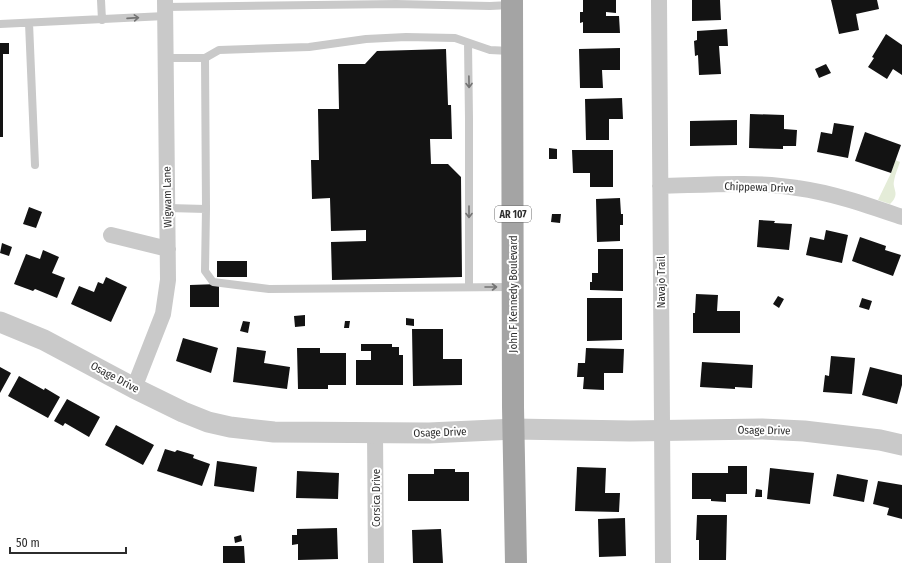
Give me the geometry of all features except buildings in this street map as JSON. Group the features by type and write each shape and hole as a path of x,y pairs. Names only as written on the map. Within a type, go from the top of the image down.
{"main road":[{"name":"John F Kennedy Boulevard","path":"512,2 516,563"}],"street":[{"name":"Navajo Trail","path":"659,0 663,563"},
{"name":"Wigwam Lane","path":"134,388 163,314 168,280 165,8"},
{"name":"Chippewa Drive","path":"660,186 770,185 796,188 844,198 902,217"},
{"path":"111,235 168,249"},
{"name":"Osage Drive","path":"0,322 44,340 134,388 183,412 208,422 230,427 274,432 429,433 514,429 630,431 762,429 804,431 880,440 902,445"},
{"name":"Corsica Drive","path":"375,432 376,563"}],"lane":[{"path":"101,0 102,20"},
{"path":"0,24 102,20 165,8 382,2 512,2"},
{"path":"29,23 35,165"},
{"path":"165,58 205,58 219,50 309,47 366,39 406,37 455,38 490,50 513,51"},
{"path":"468,42 469,287"},
{"path":"205,58 205,271 213,282 269,289 513,287"},
{"path":"168,208 206,209"}],"green space":[{"path":"895,160 900,162 894,181 896,194 890,204 878,200 891,173"}]}
